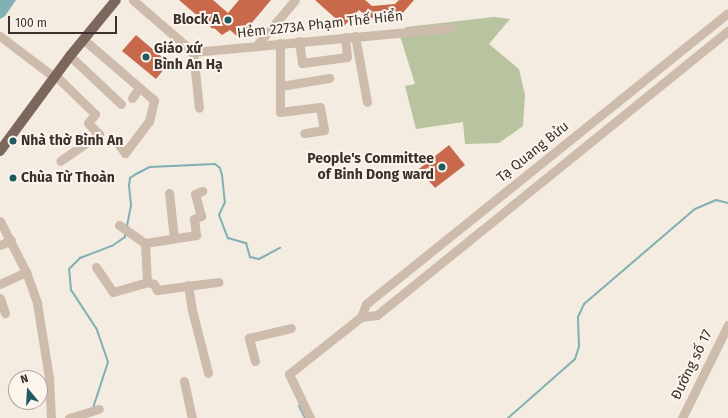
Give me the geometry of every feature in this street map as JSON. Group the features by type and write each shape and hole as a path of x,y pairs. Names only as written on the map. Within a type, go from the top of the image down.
{"main road":[{"path":"0,151 83,39 116,0"}],"street":[{"path":"133,0 193,52 199,108"},
{"path":"256,46 295,0"},
{"name":"Tạ Quang Bửu","path":"310,418 289,374 361,317 366,304 728,13"},
{"name":"Hẻm 2273A Phạm Thế Hiển","path":"193,52 451,28"},
{"name":"Tạ Quang Bửu","path":"361,317 377,315 728,31"},
{"path":"0,36 55,76 95,114 88,123 99,134 60,161"},
{"path":"354,36 367,102"},
{"path":"299,42 302,63 347,56 345,37"},
{"path":"83,39 154,100 149,121 125,154 117,142"},
{"path":"280,43 280,112 320,107 324,130 304,133"},
{"path":"685,48 695,58"},
{"path":"70,56 121,104"},
{"path":"281,86 330,78"},
{"path":"132,98 139,88"},
{"path":"119,225 145,243 196,235 194,219 201,216 195,194 202,191"},
{"path":"169,193 174,238"},
{"path":"496,200 506,211"},
{"path":"0,221 26,272 38,310 49,378 51,418"},
{"path":"0,246 11,240"},
{"path":"145,243 147,282"},
{"path":"96,267 113,292 147,282 154,284 157,290 218,282"},
{"path":"0,284 26,272"},
{"path":"188,285 208,373"},
{"path":"0,298 5,313"},
{"name":"Đường số 17","path":"683,418 728,325"},
{"path":"255,361 249,338 291,328"},
{"path":"184,381 192,418"},
{"path":"71,418 99,409"}],"green space":[{"path":"494,17 510,19 489,44 519,69 525,95 523,126 499,143 465,144 463,122 416,129 405,86 415,84 400,36 406,27"}],"water":[{"path":"0,0 16,0 5,16 0,19"}],"building":[{"name":"Block A","path":"179,0 213,0 228,13 239,0 271,0 239,38 230,30 222,35"},
{"path":"315,0 365,0 372,6 395,4 399,0 414,0 401,15 369,18 359,10 344,26"},
{"name":"Giáo xứ Bình An Hạ","path":"136,35 169,63 156,79 122,51"},
{"name":"People's Committee of Binh Dong ward","path":"449,145 465,165 435,188 419,169"}],"waterway":[{"path":"127,226 131,205 129,186 130,178 150,167 215,164 220,168 222,175 225,202 219,215 228,238 246,243 250,257 259,259 280,248"},
{"path":"508,418 575,359 579,347 578,317 584,304 695,209 716,200 728,203"},
{"path":"93,408 108,362 96,328 71,290 69,269 80,258 112,246 125,237 125,233"},
{"path":"299,406 305,418"}],"place":[{"name":"Block A","path":"228,20"},
{"name":"Giáo xứ Bình An Hạ","path":"146,57"},
{"name":"Nhà thờ Bình An","path":"13,141"},
{"name":"People's Committee of Binh Dong ward","path":"442,167"},
{"name":"Chùa Từ Thoàn","path":"13,178"}]}
